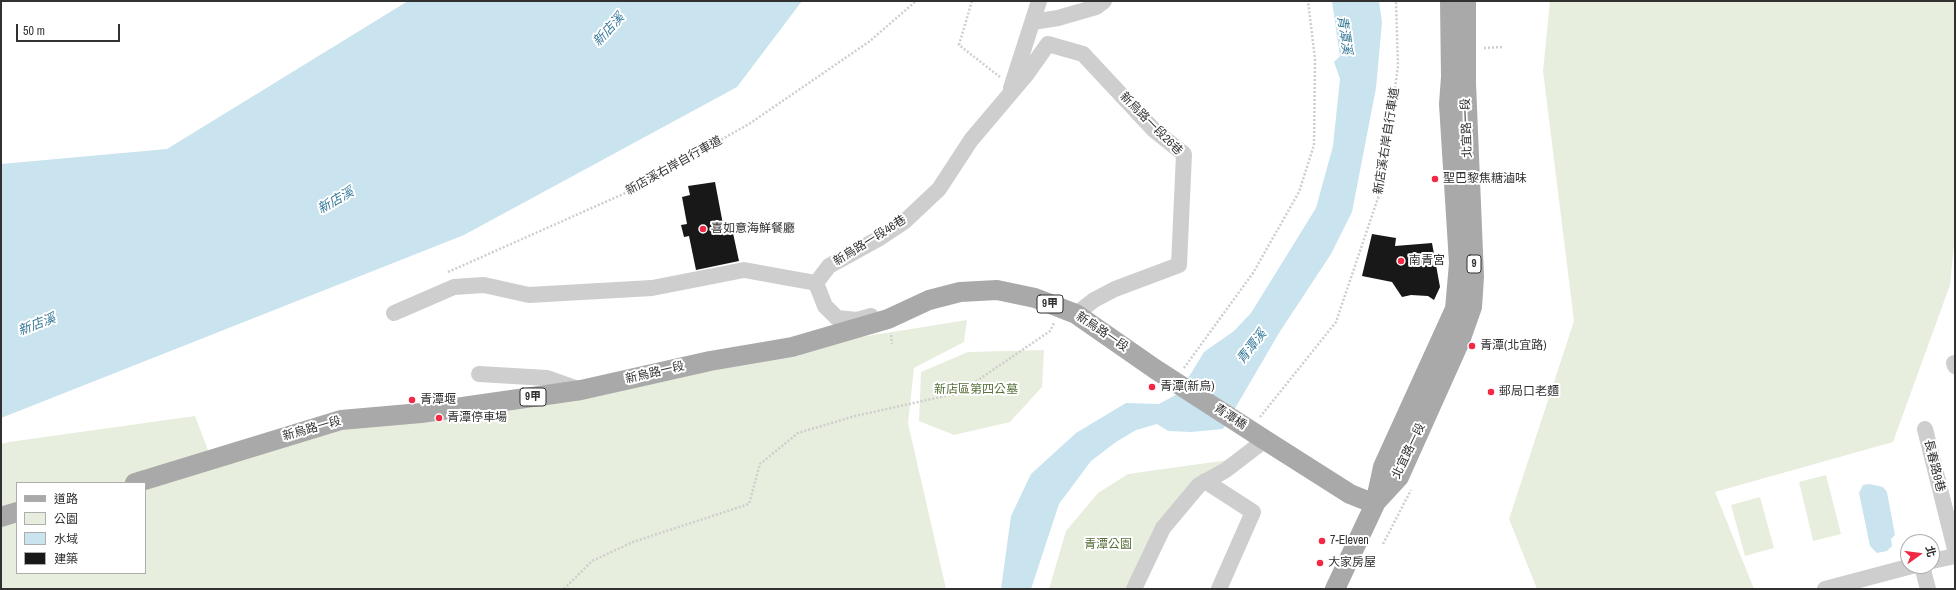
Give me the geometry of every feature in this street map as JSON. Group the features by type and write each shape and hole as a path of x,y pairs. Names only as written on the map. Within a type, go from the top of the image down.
{"main road":[{"name":"北宜路一段","path":"1375,504 1384,467 1455,309 1459,263 1449,104 1451,76 1450,1"},
{"name":"北宜路一段","path":"1375,504 1399,477 1460,341 1472,307 1474,276 1466,83 1466,1"},
{"name":"新烏路一段","path":"138,482 341,420 421,412 581,390 710,361 792,347 888,319 929,300 960,292 997,290 1035,298 1069,311 1155,369"},
{"name":"青潭橋","path":"1155,369 1257,435"},
{"name":"9甲","path":"1257,435 1350,494 1375,504"},
{"name":"9","path":"1335,589 1375,504"},
{"path":"1,517 16,512"}],"street":[{"path":"1009,95 1033,22 1038,1"},
{"path":"1033,22 1058,18 1096,7 1104,1"},
{"name":"新烏路一段26巷","path":"1009,95 1026,76 1048,44 1083,54 1154,130 1184,154 1179,265 1114,289 1069,311"},
{"name":"新烏路一段46巷","path":"816,283 829,266 878,239 905,221 925,203 939,189 971,140 1009,95"},
{"path":"394,313 454,288 484,285 529,295 652,288 744,270 816,283 825,306 837,318 857,320 929,300"},
{"path":"479,374 547,378 581,390"},
{"name":"長春路9巷","path":"1924,430 1955,549"},
{"path":"1134,589 1162,528 1199,485 1226,470 1257,435"},
{"path":"1206,481 1253,512 1219,589"},
{"path":"1940,559 1955,556"},
{"path":"1825,589 1849,585 1900,570"},
{"path":"1924,574 1928,589"}],"path":[{"name":"新店溪右岸自行車道","path":"443,274 630,191 749,124 870,41 916,1"},
{"path":"972,1 960,45 1001,78"},
{"path":"1174,382 1253,273 1299,192 1314,145 1316,59 1308,1"},
{"name":"新店溪右岸自行車道","path":"1257,435 1336,322 1382,186 1398,66 1396,1"},
{"path":"1484,48 1503,47"},
{"path":"564,589 592,561 633,542 748,504 760,464 798,433 855,416 959,393 1050,331 1069,311"},
{"path":"1383,544 1414,484"}],"green space":[{"path":"1550,1 1955,1 1955,235 1950,285 1893,442 1715,492 1754,589 1537,589 1509,519 1574,321 1543,71"},
{"path":"967,320 964,342 914,368 908,423 946,589 1,589 1,444 195,416 214,466 355,418"},
{"name":"新店區第四公墓","path":"1044,350 1042,387 1010,422 954,435 919,421 921,372 968,352"},
{"name":"青潭公園","path":"1228,460 1156,542 1134,589 1049,589 1066,531 1098,493 1128,474"},
{"path":"1826,475 1841,534 1813,541 1799,482"},
{"path":"1760,497 1774,548 1745,556 1731,505"}],"water":[{"name":"新店溪","path":"408,1 802,1 737,87 464,235 1,418 1,164 167,149"},
{"name":"青潭溪","path":"1332,1 1379,1 1382,22 1376,88 1352,212 1331,254 1279,333 1223,429 1191,432 1168,431 1157,424 1136,430 1116,442 1091,461 1059,504 1031,589 1001,589 1011,516 1031,474 1076,433 1126,403 1159,404 1179,393 1204,352 1234,331 1251,313 1316,208 1333,146 1340,79 1334,62 1340,56"},
{"path":"1869,484 1883,487 1887,492 1895,535 1891,539 1892,546 1887,551 1877,553 1870,546 1859,493 1863,485"}],"building":[{"name":"喜如意海鮮餐廳","path":"715,182 725,235 733,233 739,261 696,270 689,236 684,237 681,225 687,224 682,197 690,195 688,186"},
{"name":"南青宮","path":"1372,234 1396,238 1395,246 1432,243 1440,287 1434,300 1428,296 1411,295 1402,297 1392,282 1362,276"}],"place":[{"name":"聖巴黎焦糖滷味","path":"1435,179"},
{"name":"喜如意海鮮餐廳","path":"703,229"},
{"name":"南青宮","path":"1401,261"},
{"name":"青潭(北宜路)","path":"1472,346"},
{"name":"青潭(新烏)","path":"1152,387"},
{"name":"郵局口老麵","path":"1491,392"},
{"name":"青潭堰","path":"412,400"},
{"name":"青潭停車場","path":"439,418"},
{"name":"7-Eleven","path":"1322,541"},
{"name":"大家房屋","path":"1320,563"}]}
